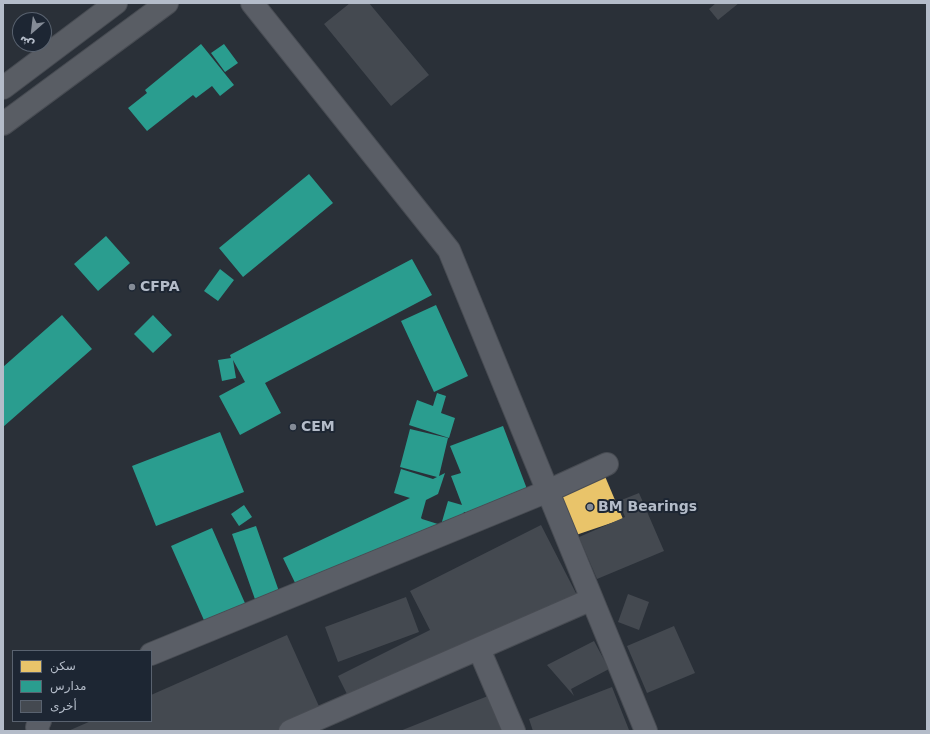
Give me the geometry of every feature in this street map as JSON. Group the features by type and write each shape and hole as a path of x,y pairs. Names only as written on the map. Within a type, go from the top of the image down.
{"main road":[{"path":"3,88 116,3"},
{"path":"3,124 167,3"}],"street":[{"path":"252,3 449,250 646,731"},
{"path":"152,654 548,491 606,464"},
{"path":"290,731 592,599"},
{"path":"479,648 514,731"}],"building: سكن":[{"name":"BM Bearings","path":"604,474 623,519 573,536 556,494"}],"building: مدارس":[{"path":"201,44 234,85 220,96 212,86 196,98 193,95 147,131 128,108 147,93 145,90"},
{"path":"224,44 238,63 225,72 211,53"},
{"path":"309,174 333,203 243,277 219,248"},
{"path":"106,236 130,263 98,291 74,264"},
{"path":"412,259 432,295 265,383 281,413 240,435 219,396 245,382 233,360 236,378 222,381 218,360 231,358 230,355"},
{"path":"220,269 234,280 218,301 204,291"},
{"path":"436,305 468,376 434,392 401,321"},
{"path":"62,315 92,349 3,427 3,367"},
{"path":"153,315 172,335 153,353 134,334"},
{"path":"437,393 446,396 441,413 455,418 449,438 409,425 417,400 433,406"},
{"path":"503,426 527,489 465,513 464,512 462,517 300,593 283,558 410,498 394,493 401,469 433,479 437,477 400,467 410,429 448,438 439,476 445,473 438,494 426,500 421,518 441,525 448,501 462,505 451,476 461,473 450,446"},
{"path":"220,432 244,492 156,526 132,466"},
{"path":"244,505 252,517 239,526 231,514"},
{"path":"256,526 281,597 257,605 232,534"},
{"path":"212,528 248,610 207,627 171,546"}],"building: أخرى":[{"path":"350,3 369,3 429,75 391,106 324,24"},
{"path":"716,3 739,3 718,20 709,9"},
{"path":"639,493 664,551 597,579 579,537 625,517 619,501"},
{"path":"541,525 579,599 356,712 338,676 430,630 410,591"},
{"path":"628,594 649,602 639,630 618,622"},
{"path":"406,597 419,632 338,662 325,627"},
{"path":"674,626 695,673 647,693 627,646"},
{"path":"287,635 322,713 281,731 68,731 89,722 152,722 152,695"},
{"path":"594,641 609,669 571,689 574,696 547,665"},
{"path":"612,687 629,730 533,731 529,719"},
{"path":"488,696 502,731 400,731 465,705"}],"place":[{"name":"CFPA","path":"132,287"},
{"name":"CEM","path":"293,427"},
{"name":"BM Bearings","path":"590,507"}]}
